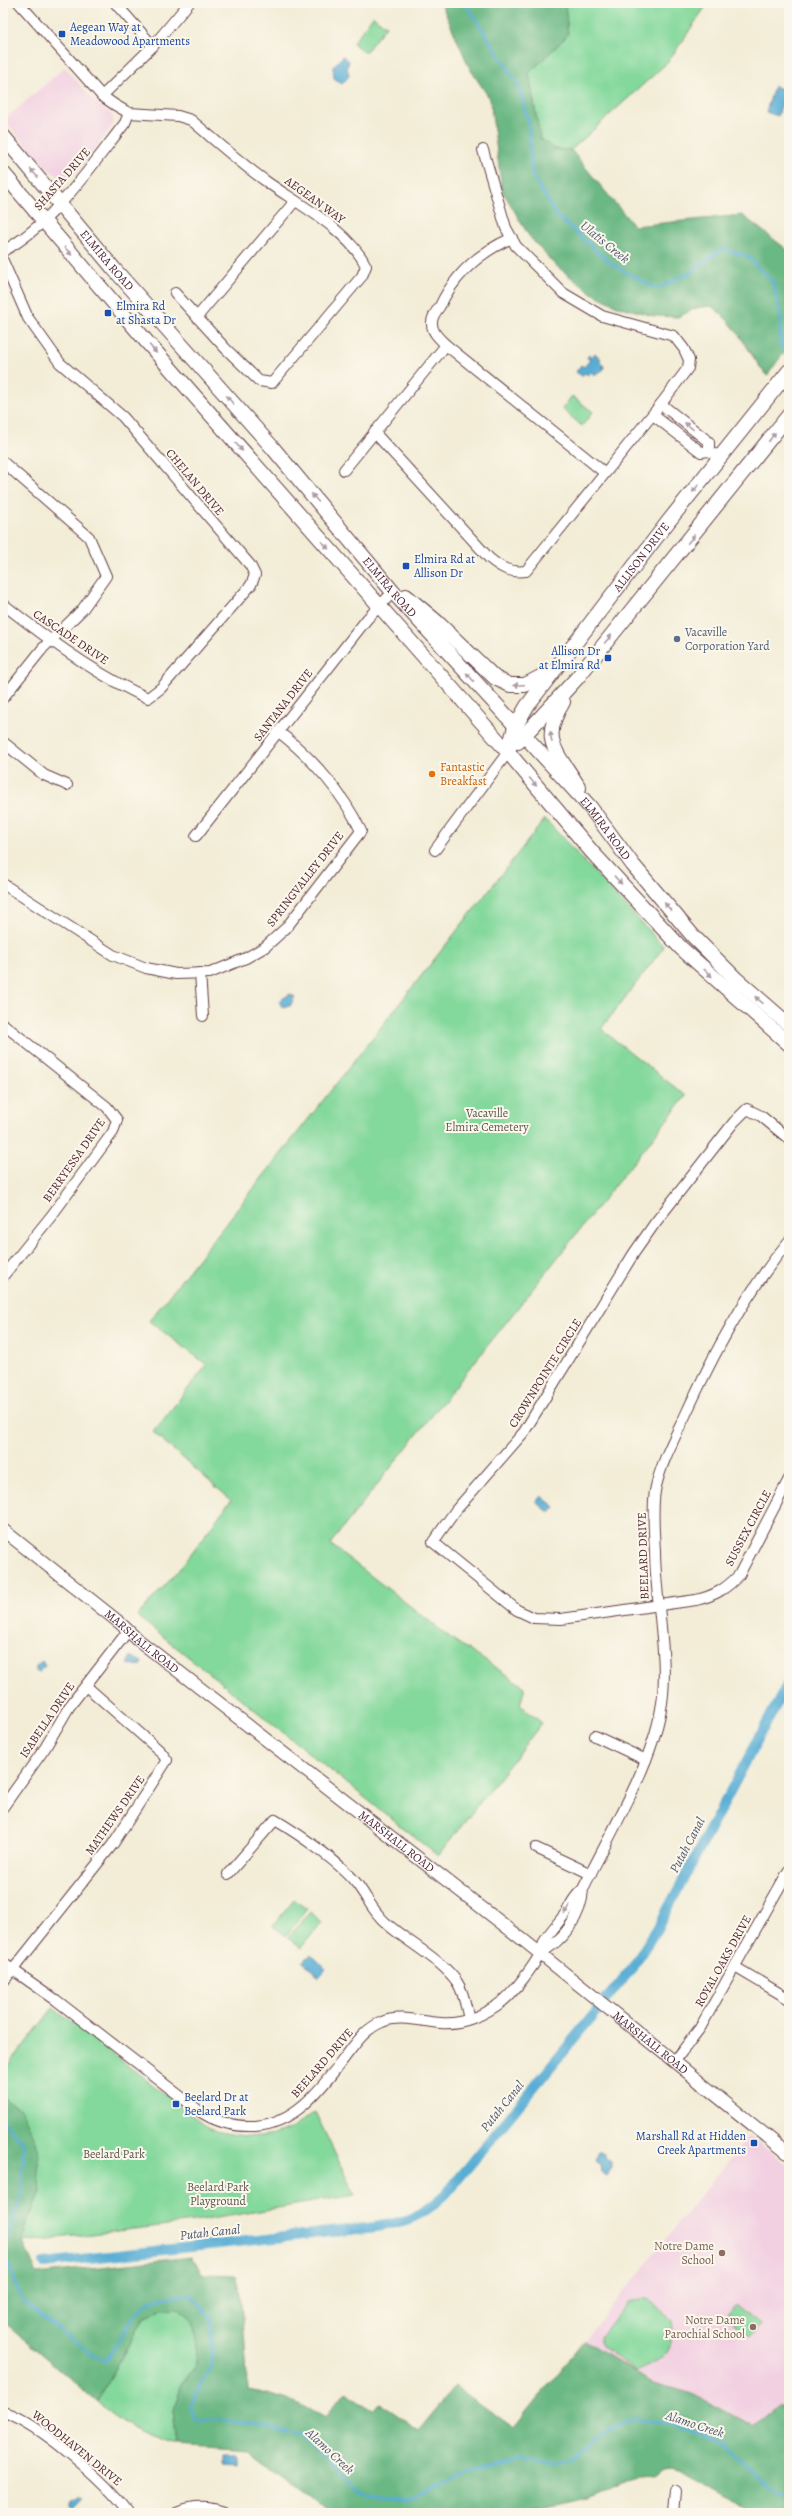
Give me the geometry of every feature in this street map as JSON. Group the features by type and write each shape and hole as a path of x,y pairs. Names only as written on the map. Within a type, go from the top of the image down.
{"main road":[{"name":"ELMIRA ROAD","path":"3,136 60,202 114,269 272,447 389,586 519,731 590,807 633,864 693,936 735,978 789,1025"},
{"name":"ELMIRA ROAD","path":"3,173 43,221 508,752 592,852 681,948 789,1044"},
{"name":"ALLISON DRIVE","path":"508,752 519,731 527,706 715,454 788,373"},
{"name":"ALLISON DRIVE","path":"519,731 577,678 789,416"},
{"path":"389,586 437,622 495,678 510,685 525,685 554,670"},
{"path":"577,678 556,712 550,732 557,754 590,807"}],"street":[{"name":"AEGEAN WAY","path":"19,3 102,96 129,113 178,116 191,120 266,181 343,236 361,255 366,266 362,276 284,371 272,383 258,381 175,293"},
{"path":"102,96 153,46 189,3"},
{"path":"116,4 153,46"},
{"name":"SHASTA DRIVE","path":"3,251 33,232 60,202 125,123 129,113"},
{"path":"374,432 490,558 500,567 513,572 526,571 653,415 688,368 689,360 684,349 674,336 602,316 564,293 516,246 506,228 483,150"},
{"path":"197,317 295,201"},
{"path":"512,238 492,247 477,257 462,272 445,294 432,322 434,333 446,345 605,473"},
{"name":"CHELAN DRIVE","path":"3,261 28,318 46,347 77,379 123,417 250,565 255,575 251,585 161,688 148,698 126,689"},
{"path":"344,470 446,345"},
{"path":"661,404 709,442 715,454"},
{"path":"653,415 701,452 715,454"},
{"path":"3,462 89,537 106,576 82,610 51,640 3,698"},
{"name":"SANTANA DRIVE","path":"196,836 379,605 389,586"},
{"name":"CASCADE DRIVE","path":"3,604 51,640 126,689"},
{"name":"SPRINGVALLEY DRIVE","path":"3,884 113,955 146,968 176,974 210,973 246,958 265,947 291,923 361,831 352,813 318,770 304,754 279,732"},
{"path":"3,742 44,775 67,785"},
{"name":"ALLISON DRIVE","path":"435,850 508,752"},
{"path":"200,973 203,1016"},
{"name":"BERRYESSA DRIVE","path":"3,1024 107,1108 117,1120 116,1126 110,1136 52,1215 3,1276"},
{"name":"CROWNPOINTE CIRCLE","path":"658,1604 561,1619 534,1618 517,1610 433,1542 456,1510 524,1432 634,1253 655,1223 734,1122 747,1109 761,1116 789,1139"},
{"name":"BEELARD DRIVE","path":"3,1963 75,2015 198,2110 216,2120 240,2126 275,2122 299,2110 313,2097 362,2036 381,2022 400,2018 443,2023 470,2019 488,2012 504,2000 540,1953 546,1938 574,1898 583,1889 646,1760 656,1734 662,1707 663,1672 654,1552 655,1491 667,1452 713,1356 730,1325 759,1280 789,1241"},
{"name":"SUSSEX CIRCLE","path":"658,1604 702,1599 713,1596 728,1587 739,1575 748,1560 789,1479"},
{"name":"MARSHALL ROAD","path":"3,1530 128,1631 540,1953 789,2154"},
{"name":"ISABELLA DRIVE","path":"3,1806 86,1686 128,1631"},
{"name":"MATHEWS DRIVE","path":"13,1970 113,1844 167,1760 160,1751 86,1686"},
{"path":"595,1736 646,1760"},
{"path":"228,1874 275,1820 288,1828 343,1870 357,1884 372,1908 386,1923 448,1972 457,1983 470,2019"},
{"path":"536,1848 591,1874"},
{"name":"ROYAL OAKS DRIVE","path":"674,2062 700,2028 789,1870"},
{"path":"735,1967 789,2000"},
{"path":"3,1982 13,1970"},
{"name":"WOODHAVEN DRIVE","path":"3,2412 32,2426 93,2474 116,2495 129,2513"},
{"path":"673,2513 675,2491"},
{"path":"176,2513 196,2508 211,2507 228,2513"}],"shaded area":[{"path":"65,67 93,100 112,115 114,123 79,170 71,176 60,177 45,167 4,120"},
{"name":"Notre Dame School","path":"749,2135 789,2167 789,2406 778,2407 754,2426 692,2394 650,2382 585,2340"}],"green space":[{"path":"441,3 565,3 568,35 529,73 540,138 554,149 571,150 634,226 742,215 789,251 789,345 767,376 728,321 711,306 696,308 678,317 654,316 617,306 590,292 554,264 529,236 502,190 490,99 470,69"},
{"path":"565,3 706,3 706,6 668,62 571,150 554,149 540,138 529,73 568,35"},
{"path":"373,16 386,26 365,53 353,43"},
{"path":"572,396 593,412 582,426 562,409"},
{"name":"Vacaville Elmira Cemetery","path":"545,819 664,947 601,1029 686,1096 330,1544 455,1641 525,1687 520,1705 542,1723 438,1856 137,1616 178,1571 231,1500 153,1432 207,1365 149,1321"},
{"path":"294,1900 307,1909 286,1936 273,1926"},
{"path":"310,1912 322,1922 301,1948 288,1938"},
{"name":"Beelard Park","path":"53,2008 210,2129 239,2135 265,2136 290,2128 315,2112 355,2195 194,2222 23,2242 28,2219 40,2192 21,2110 3,2097 3,2072"},
{"path":"3,2097 21,2110 37,2144 40,2192 28,2219 23,2242 37,2274 191,2257 203,2274 235,2275 242,2302 248,2390 269,2394 288,2400 325,2417 345,2392 374,2410 380,2403 419,2430 455,2386 514,2428 585,2340 650,2382 692,2394 754,2426 778,2406 789,2406 789,2513 751,2513 672,2469 662,2470 653,2477 635,2478 584,2499 527,2509 492,2511 485,2513 331,2513 248,2450 177,2445 173,2411 182,2385 196,2365 197,2348 193,2320 179,2308 162,2309 143,2318 97,2402 3,2321"},
{"path":"646,2298 654,2302 671,2321 671,2341 666,2354 654,2364 636,2372 601,2344 600,2337 628,2302"},
{"path":"735,2305 760,2325 750,2337 725,2317"},
{"path":"179,2308 194,2320 197,2348 196,2365 182,2385 173,2411 177,2445 134,2429 97,2402 143,2318 162,2309"}],"water":[{"path":"343,56 349,61 347,67 349,76 342,84 334,78 333,67"},
{"path":"774,86 786,90 778,116 766,112"},
{"path":"595,353 601,359 599,362 604,366 603,370 594,375 591,372 588,375 585,373 582,376 576,372 581,365 584,367 590,360 587,358 589,355 592,357"},
{"path":"290,994 295,997 290,1006 282,1007 279,1001"},
{"path":"541,1496 555,1507 550,1513 536,1502"},
{"path":"131,1656 142,1662 141,1666 129,1664"},
{"path":"42,1661 45,1666 38,1673 36,1672 36,1666"},
{"path":"311,1954 326,1969 319,1977 303,1962"},
{"path":"599,2152 605,2155 605,2158 612,2163 612,2168 607,2175 601,2171 600,2164 595,2160"},
{"path":"222,2454 237,2454 237,2463 222,2462"},
{"path":"78,2497 82,2499 73,2508 69,2506 69,2502"}],"waterway":[{"name":"Ulatis Creek","path":"465,3 518,84 529,124 532,175 556,215 613,265 657,289 691,272 722,249 747,256 773,282 781,315 780,344 789,360"},
{"name":"Putah Canal","path":"44,2263 376,2227 397,2223 414,2217 437,2202 446,2194 632,1968 658,1927 789,1681"},
{"name":"Alamo Creek","path":"3,2121 24,2144 21,2199 3,2246"},
{"name":"Alamo Creek","path":"3,2249 23,2302 75,2343 105,2361 133,2318 146,2304 153,2300 162,2298 190,2295 211,2317 212,2364 191,2404 196,2419 249,2422 298,2434 358,2491 408,2500 494,2465 518,2459 554,2466 575,2461 597,2437 632,2419 668,2424 724,2442 764,2481 789,2496"}],"place":[{"name":"Aegean Way at Meadowood Apartments","path":"62,34"},
{"name":"Elmira Rd at Shasta Dr","path":"108,313"},
{"name":"Elmira Rd at Allison Dr","path":"406,566"},
{"name":"Vacaville Corporation Yard","path":"677,639"},
{"name":"Allison Dr at Elmira Rd","path":"608,658"},
{"name":"Fantastic Breakfast","path":"432,774"},
{"name":"Beelard Dr at Beelard Park","path":"176,2104"},
{"name":"Marshall Rd at Hidden Creek Apartments","path":"754,2143"},
{"name":"Notre Dame School","path":"722,2253"},
{"name":"Notre Dame Parochial School","path":"753,2327"}],"park label":[{"name":"Beelard Park Playground","path":"218,2194"}]}
